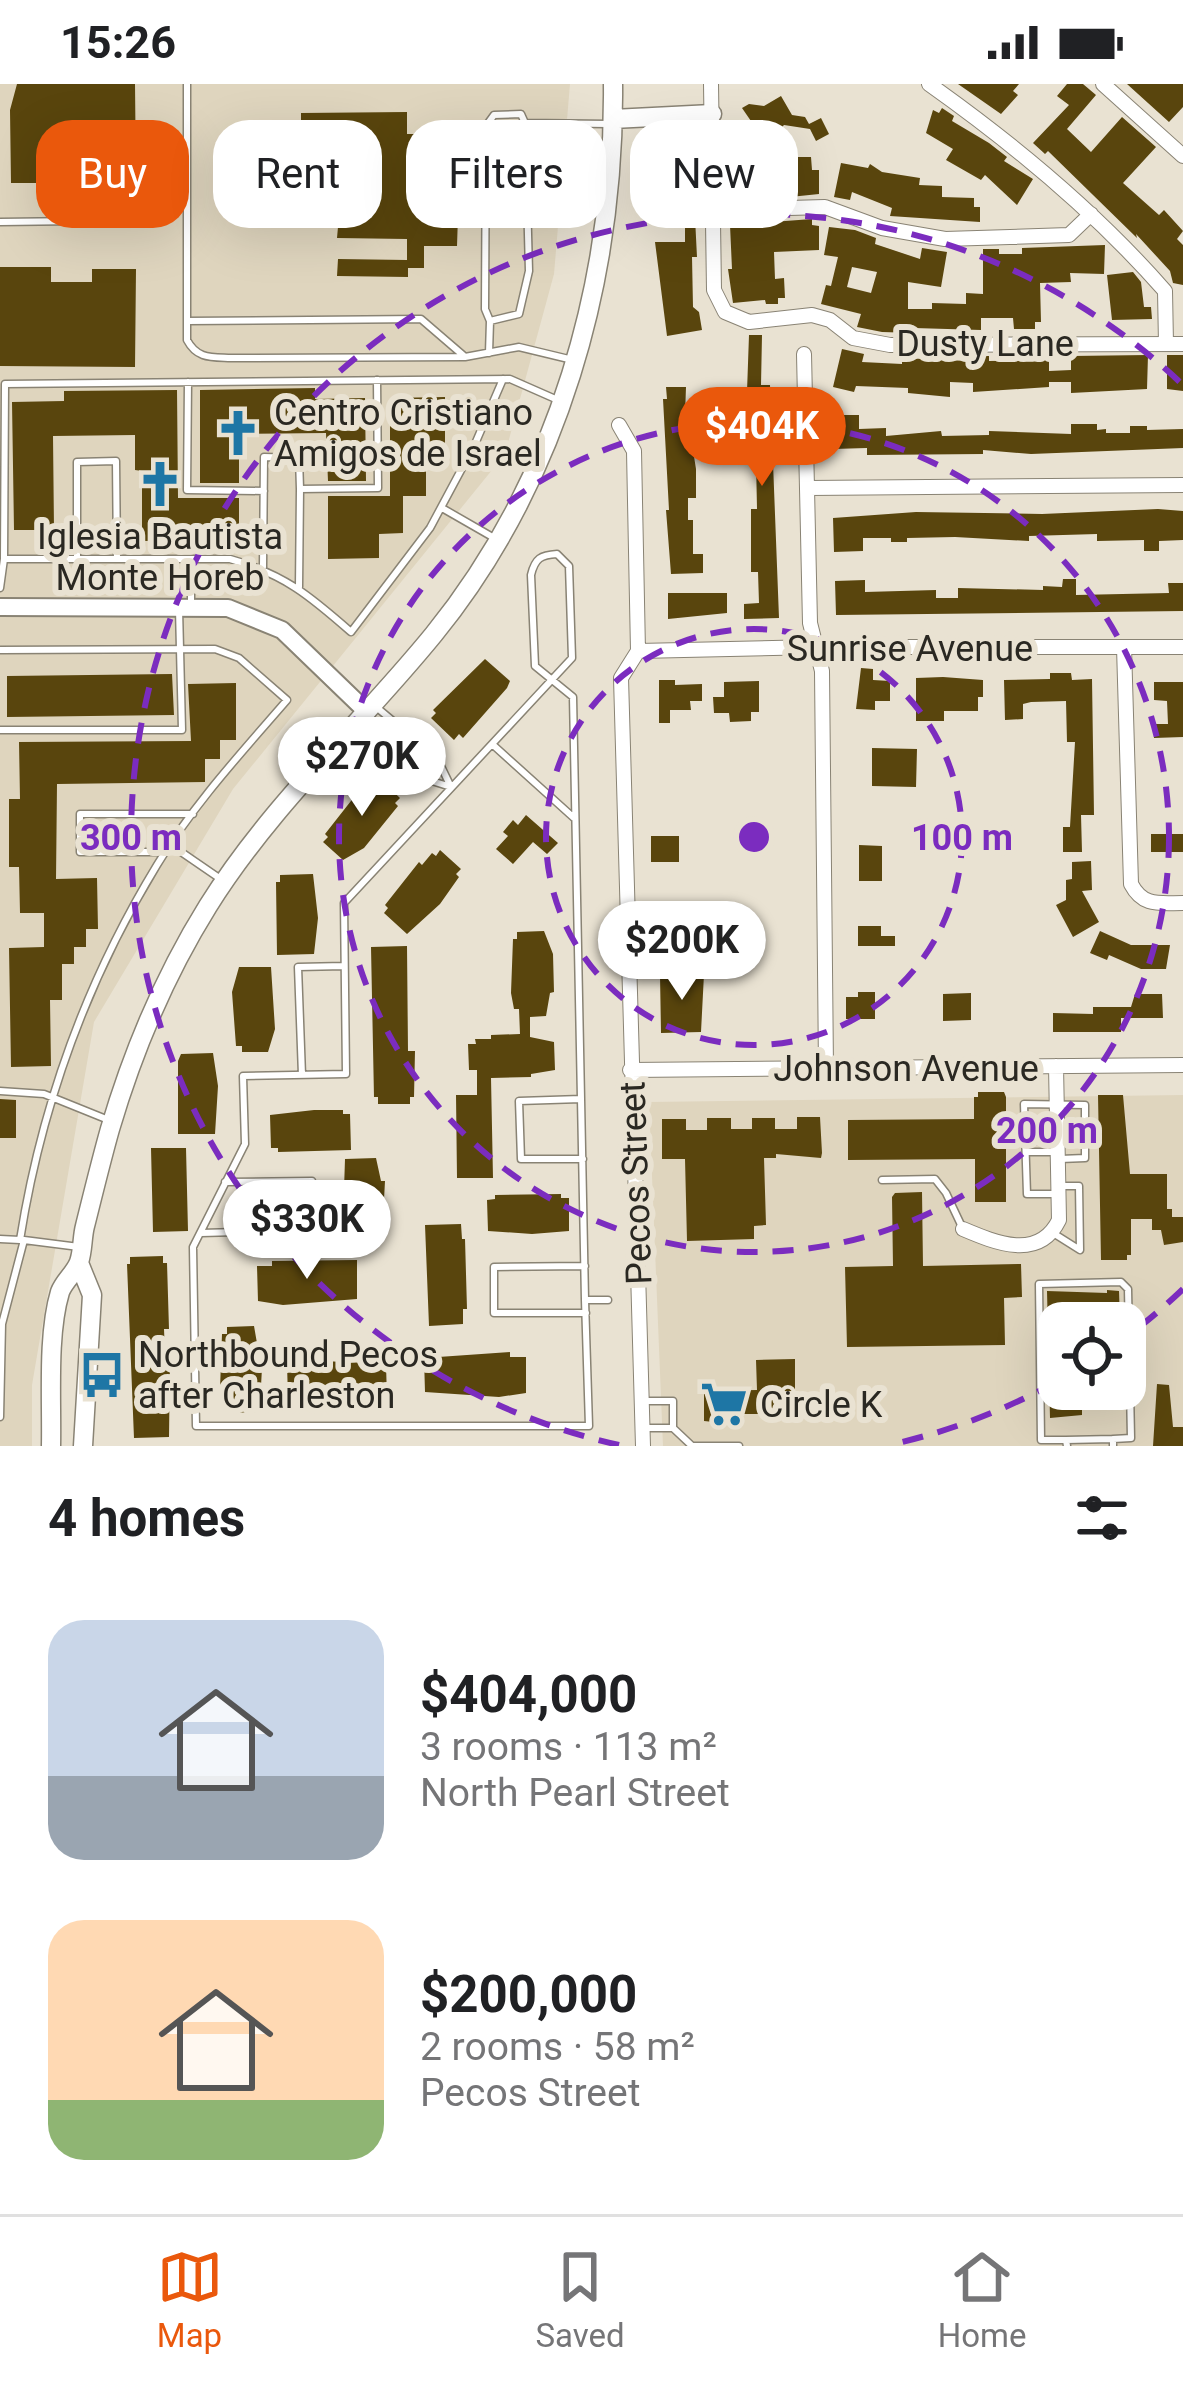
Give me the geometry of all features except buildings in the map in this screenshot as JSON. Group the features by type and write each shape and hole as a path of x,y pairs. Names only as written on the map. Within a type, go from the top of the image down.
{"main road":[{"path":"50,1446 61,1290 80,1256 113,1121 154,1008 179,956 270,820 435,633 497,540 543,450 577,361 600,271 613,84"},
{"path":"613,121 712,114"},
{"path":"80,1256 92,1295 83,1446"}],"street":[{"path":"711,84 712,120"},
{"path":"929,84 1009,141 1120,240 1165,291 1166,344"},
{"path":"1103,84 1183,156"},
{"path":"798,208 826,207 882,228 945,239 1069,235 1090,214"},
{"name":"Dusty Lane","path":"713,228 714,290 725,312 749,322 812,315 830,320 853,338 890,345 1183,344"},
{"path":"804,354 810,623 822,671 826,1068"},
{"name":"Pecos Street","path":"619,425 634,451 638,651 621,678 643,1446"},
{"path":"808,488 1183,485"},
{"path":"0,607 228,608 282,630 366,712"},
{"path":"1124,647 1131,884 1148,903 1183,903"},
{"name":"Sunrise Avenue","path":"638,651 1183,647"},
{"name":"Johnson Avenue","path":"630,1070 1183,1065"},
{"path":"963,1229 1000,1244 1032,1245 1053,1232 1059,1220 1056,1066"}],"lane":[{"path":"187,84 187,340 193,351 202,357 465,357 519,347 577,361"},
{"path":"490,120 494,115 521,113 524,120"},
{"path":"606,121 613,121"},
{"path":"0,222 36,222"},
{"path":"485,228 489,352"},
{"path":"490,321 519,314 529,271 528,228"},
{"path":"187,320 421,319 465,357"},
{"path":"4,559 230,559 263,568 299,587 351,632 442,508 503,379"},
{"path":"0,588 5,384 511,379 562,402"},
{"path":"300,489 378,488 377,380"},
{"path":"188,382 188,490 264,491"},
{"path":"263,568 264,457 299,458 299,587"},
{"path":"76,559 76,462 116,461 117,559"},
{"path":"442,508 497,540"},
{"path":"552,679 344,903 346,1074 243,1076 244,1144 193,1247 196,1426 589,1426 573,697 552,679 535,666 531,575 534,562 543,554 557,554 569,566 572,658 552,679"},
{"path":"0,730 182,730 180,649 191,559"},
{"path":"0,650 215,649 239,658 287,700 168,849 112,945 77,1026 33,1160 22,1240 2,1324 0,1418"},
{"path":"366,712 419,777 452,787"},
{"path":"366,712 437,758 452,787"},
{"path":"492,744 576,819"},
{"path":"193,814 80,814 80,852 168,849 225,882"},
{"path":"302,1075 298,967 344,966"},
{"path":"0,1091 52,1097 113,1121"},
{"path":"581,1099 519,1101 520,1139 521,1159 583,1159"},
{"path":"1026,1152 1085,1158 1084,1105 1024,1104 1027,1194 1079,1186 1080,1250 1053,1232"},
{"path":"882,1180 935,1179 963,1229"},
{"path":"200,1233 314,1230 312,1180 225,1182"},
{"path":"0,1239 80,1256"},
{"path":"585,1266 494,1267 494,1313 586,1313"},
{"path":"1121,1282 1128,1288 1131,1438 1066,1443 1041,1440 1039,1284 1121,1282"},
{"path":"585,1300 608,1300"},
{"path":"642,1401 673,1401 674,1428 691,1446 739,1446"},
{"path":"643,1428 674,1428"}],"shaded area":[{"path":"0,84 570,84 567,120 406,120 406,228 558,228 554,274 505,454 233,789 94,1022 32,1385 32,1446 0,1446"},
{"path":"1183,1095 1183,1446 663,1446 649,1102"}],"place":[{"name":"Centro Cristiano Amigos de Israel","path":"238,433"},
{"name":"Iglesia Bautista Monte Horeb","path":"160,484"},
{"name":"Northbound Pecos after Charleston","path":"102,1375"},
{"name":"Circle K","path":"724,1404"}]}
